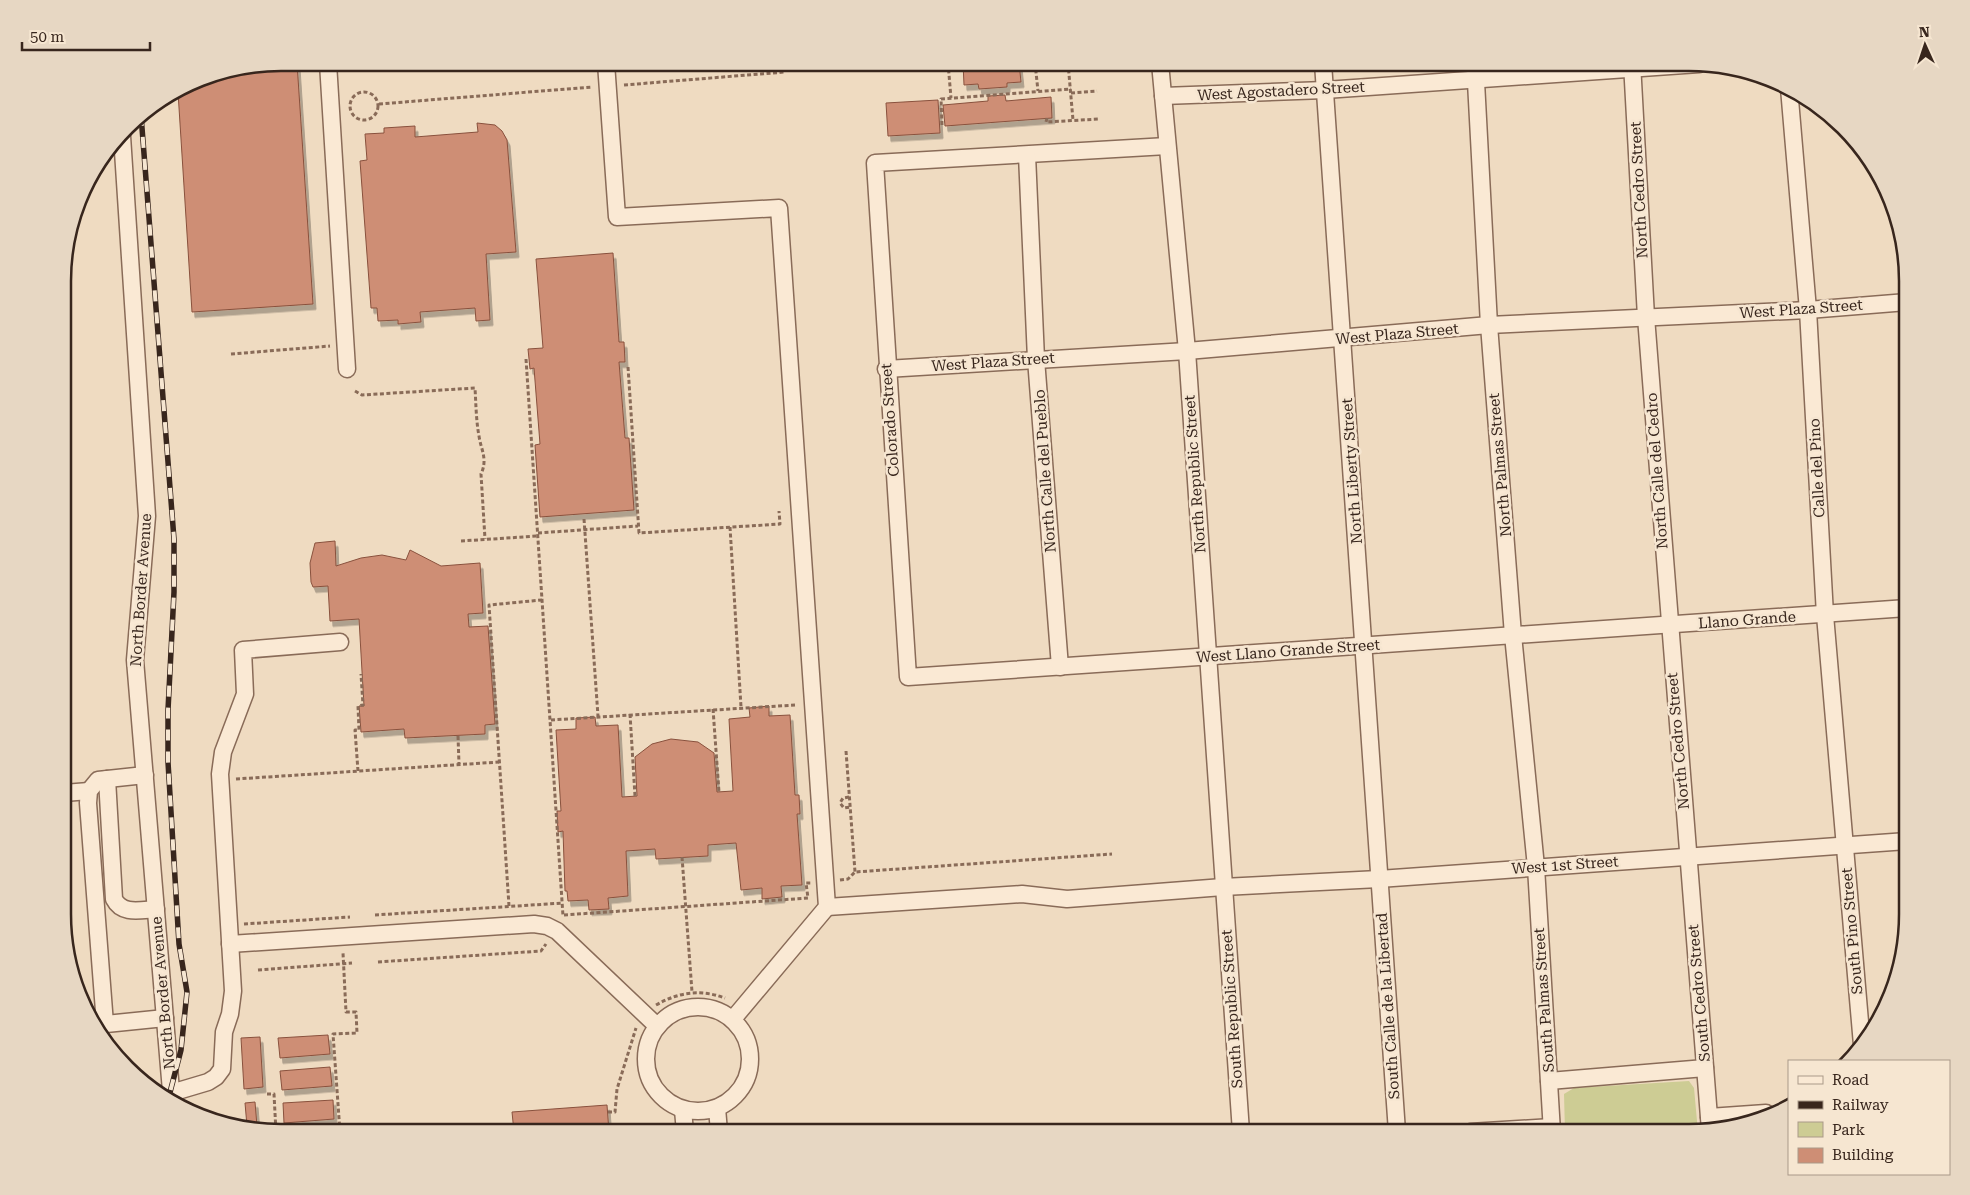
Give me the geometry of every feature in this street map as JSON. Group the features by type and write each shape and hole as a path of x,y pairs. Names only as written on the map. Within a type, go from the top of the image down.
{"street":[{"path":"329,71 346,369"},
{"path":"607,71 617,217 778,208 827,907 733,1019"},
{"name":"North Republic Street","path":"1161,71 1166,146 1187,351 1223,887"},
{"name":"North Liberty Street","path":"1324,71 1379,879"},
{"name":"West Agostadero Street","path":"1163,96 1325,90 1468,71"},
{"name":"North Palmas Street","path":"1475,71 1489,325 1513,635 1536,867"},
{"name":"North Cedro Street","path":"1632,71 1646,317"},
{"name":"Calle del Pino","path":"1790,97 1808,310 1825,615 1846,847"},
{"name":"North Border Avenue","path":"123,144 147,516 135,660 172,1093"},
{"path":"1027,155 1166,146"},
{"name":"Colorado Street","path":"908,677 886,369 875,163 1027,155"},
{"name":"North Calle del Pueblo","path":"1027,155 1036,359 1060,667"},
{"name":"West Plaza Street","path":"886,369 1187,351 1489,325 1808,310 1899,303"},
{"name":"North Calle del Cedro","path":"1646,317 1668,626"},
{"path":"1825,615 1899,609"},
{"name":"Llano Grande","path":"1668,626 1825,615"},
{"name":"North Cedro Street","path":"1668,626 1688,856"},
{"name":"West Llano Grande Street","path":"908,677 1668,626"},
{"path":"176,1096 208,1082 216,1077 222,1069 224,1032 230,1014 233,991 220,774 223,752 245,694 243,650 340,642"},
{"path":"100,1019 88,803 89,791 98,780 145,775"},
{"path":"107,779 114,899 118,907 125,910 156,909"},
{"path":"71,792 89,791"},
{"name":"West 1st Street","path":"827,907 1022,894 1067,900 1223,887 1379,879 1899,842"},
{"name":"South Pino Street","path":"1846,847 1861,1033"},
{"name":"South Cedro Street","path":"1688,856 1709,1123"},
{"name":"South Palmas Street","path":"1536,867 1552,1124"},
{"name":"South Calle de la Libertad","path":"1379,879 1396,1124"},
{"name":"South Republic Street","path":"1223,887 1240,1124"},
{"path":"230,944 534,924 547,926 557,931 657,1026"},
{"path":"689,1008 707,1008 733,1019 746,1036 750,1052 750,1070 743,1087 734,1098 717,1108 701,1112 683,1110 670,1104 657,1092 648,1076 646,1056 650,1038 657,1026 672,1014 689,1008"},
{"path":"103,1025 165,1018"},
{"path":"1549,1081 1705,1068"},
{"path":"717,1108 718,1124"},
{"path":"683,1110 684,1124"}],"path":[{"path":"949,71 951,98"},
{"path":"1037,71 1038,92"},
{"path":"1069,71 1073,120"},
{"path":"618,85 785,72"},
{"path":"378,104 590,87"},
{"path":"942,126 941,99 1038,92 1097,91"},
{"path":"361,92 370,93 378,104 377,113 365,120 352,115 349,106 352,97 361,92"},
{"path":"1046,118 1046,122 1100,119"},
{"path":"231,354 330,346"},
{"path":"526,359 564,915 685,905 808,898 806,883"},
{"path":"628,367 639,534 780,524 779,511"},
{"path":"355,391 362,395 475,388 479,439 483,446 484,467 481,474 485,539"},
{"path":"584,519 598,716"},
{"path":"460,541 638,526"},
{"path":"730,527 741,707"},
{"path":"509,906 489,605 542,600"},
{"path":"358,771 355,730 359,730 358,706 363,705 361,674"},
{"path":"551,720 794,705"},
{"path":"713,710 719,792"},
{"path":"630,714 635,796"},
{"path":"458,736 460,764"},
{"path":"846,751 855,872"},
{"path":"233,779 499,762"},
{"path":"849,797 843,798 840,803 844,808 850,807"},
{"path":"834,881 848,880 855,872 1112,854"},
{"path":"682,857 692,992"},
{"path":"375,915 563,903"},
{"path":"241,924 350,917"},
{"path":"378,962 542,951 546,944"},
{"path":"340,1124 333,1034 357,1033 356,1012 346,1012 343,953"},
{"path":"258,970 352,963"},
{"path":"652,1007 671,997 692,992 703,992 725,998"},
{"path":"608,1112 615,1112 617,1089 637,1024"},
{"path":"267,1094 274,1094 276,1124"}],"green space":[{"path":"1689,1081 1694,1088 1697,1123 1565,1124 1564,1094 1574,1088"}],"building":[{"path":"298,71 313,304 192,312 178,98 201,87 227,78 254,73"},
{"path":"963,71 1020,71 1021,82 1007,83 1007,87 979,89 978,84 964,85"},
{"path":"1005,95 1006,101 1051,97 1052,118 945,126 943,105 988,101 988,96"},
{"path":"938,100 940,133 888,136 886,103"},
{"path":"477,123 495,125 502,131 507,140 516,252 486,254 490,320 476,321 475,308 420,312 421,322 398,324 398,320 378,321 377,308 371,308 360,161 367,160 365,134 384,133 384,128 415,126 415,137 478,132"},
{"path":"613,253 619,342 624,342 625,362 619,362 625,438 629,438 634,510 540,517 535,445 540,444 534,368 530,369 528,349 543,348 536,259"},
{"path":"335,541 336,566 361,558 382,555 406,560 410,550 441,566 480,563 483,613 468,614 469,627 488,626 495,724 485,725 485,734 405,738 404,729 361,732 359,706 364,706 359,619 330,621 328,586 313,587 311,582 310,563 315,543"},
{"path":"769,706 769,716 790,715 795,795 799,795 800,814 797,814 802,885 781,886 782,897 762,899 762,888 741,890 736,843 708,845 708,856 656,859 655,849 626,851 628,896 608,898 609,909 589,910 588,900 568,901 567,891 565,891 563,831 558,832 557,811 561,811 556,730 576,729 576,718 595,717 596,726 618,725 622,797 637,796 635,757 652,744 671,739 698,742 714,753 717,792 733,791 729,719 750,717 749,708"},
{"path":"328,1035 330,1054 280,1058 278,1038"},
{"path":"260,1037 263,1087 244,1089 241,1038"},
{"path":"330,1067 332,1086 282,1090 280,1071"},
{"path":"333,1100 334,1119 284,1123 283,1103"},
{"path":"255,1102 257,1122 247,1121 245,1103"},
{"path":"607,1105 608,1124 513,1124 512,1112"}],"railway":[{"path":"142,124 174,539 168,762 179,944 187,992 181,1050 170,1092"}]}
